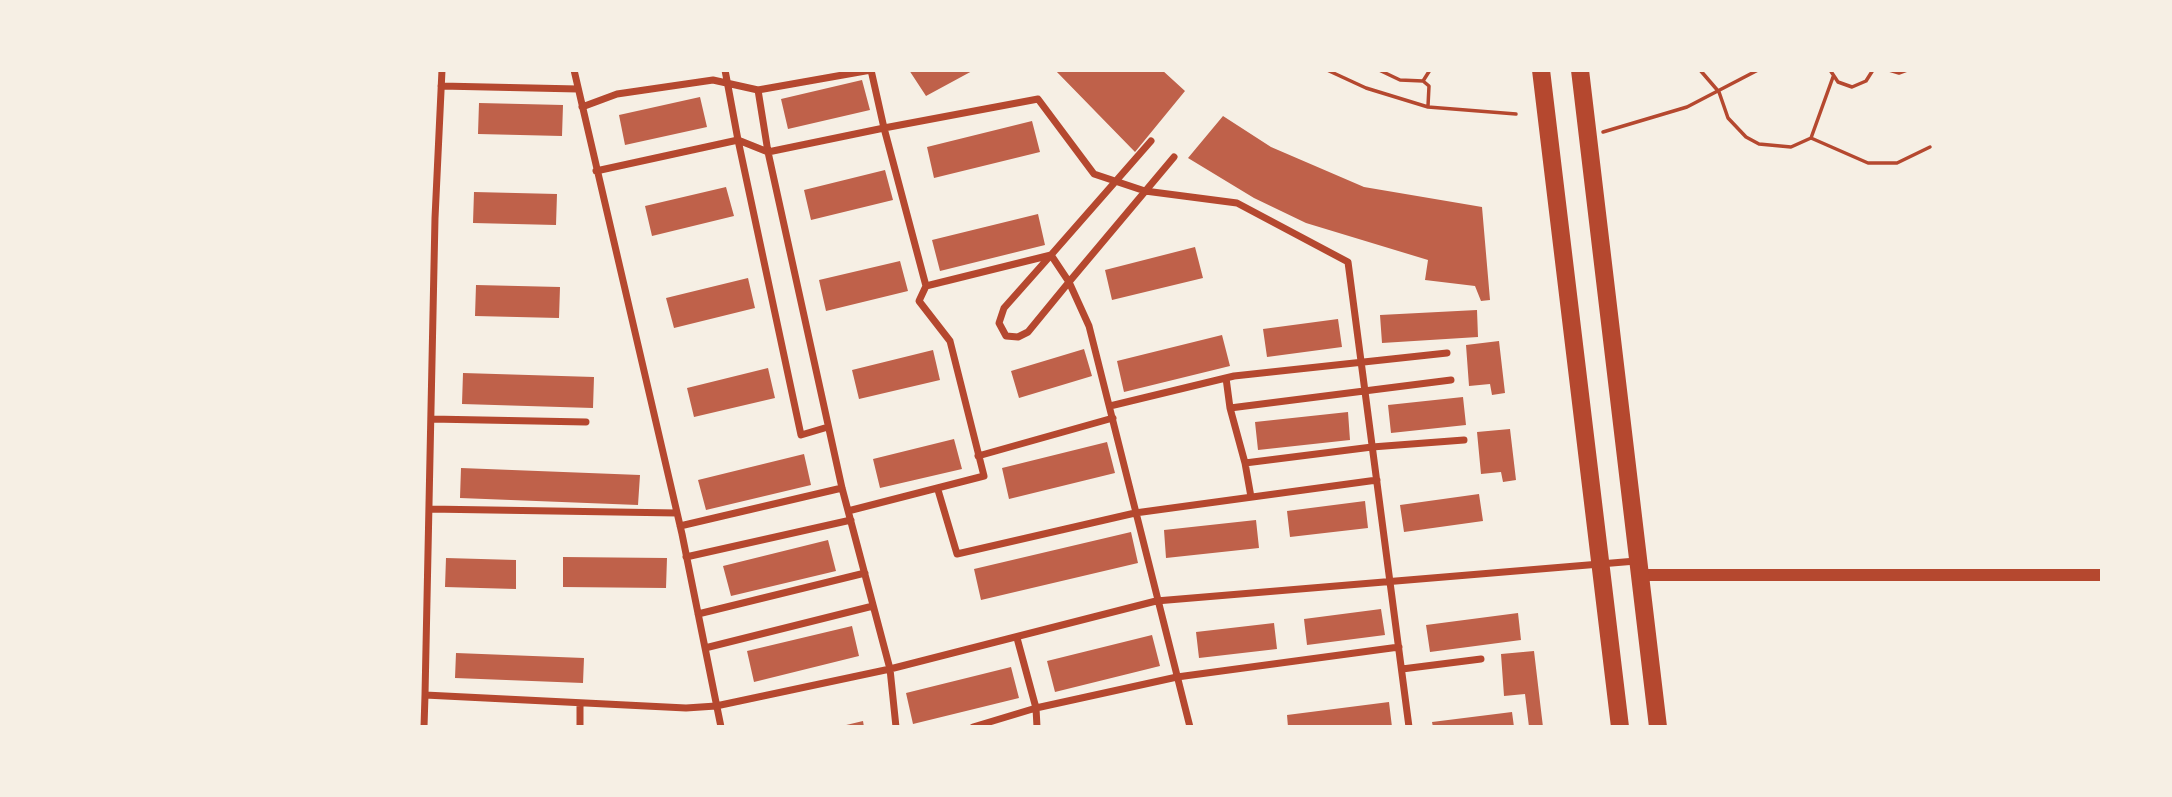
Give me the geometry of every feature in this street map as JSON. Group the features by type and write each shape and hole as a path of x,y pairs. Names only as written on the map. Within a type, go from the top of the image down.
{"main road":[{"path":"1541,70 1620,727"},
{"path":"1580,70 1658,727"}],"street":[{"path":"424,727 442,70"},
{"path":"573,70 687,557 720,727"},
{"path":"725,70 801,435 828,427"},
{"path":"582,107 617,94 713,80 758,90 871,70 926,286 919,301 950,341 984,476 939,490 848,511"},
{"path":"442,86 578,89"},
{"path":"758,90 768,152 828,427 890,669 896,727"},
{"path":"596,171 738,140 768,152 1038,99 1094,174 1145,191 1237,202 1348,262 1409,727"},
{"path":"1151,141 1004,308 999,323 1006,335 1018,337 1028,332 1174,157"},
{"path":"926,286 1051,256"},
{"path":"1051,256 1069,282 1089,326 1156,601 1190,727"},
{"path":"1110,406 1226,378 1361,360 1447,353"},
{"path":"1226,378 1230,408 1245,463 1251,498"},
{"path":"1230,408 1364,388 1451,380"},
{"path":"431,418 586,422"},
{"path":"978,456 1113,418"},
{"path":"1245,463 1372,447 1464,440"},
{"path":"939,490 957,554 1135,513 1377,480"},
{"path":"680,526 842,488"},
{"path":"429,509 677,513"},
{"path":"687,557 851,520"},
{"path":"425,695 686,708 716,706 890,669 1156,601 1599,564 1638,568 2102,575"},
{"path":"698,614 865,573"},
{"path":"705,648 873,606"},
{"path":"1017,638 1036,708 1037,727"},
{"path":"973,727 1036,708 1177,677 1399,647"},
{"path":"1402,669 1481,659"},
{"path":"580,703 580,727"}],"path":[{"path":"1327,70 1366,88 1428,107 1516,114"},
{"path":"1379,70 1400,80 1413,78 1423,81 1429,86 1428,107"},
{"path":"1423,81 1430,70"},
{"path":"1700,70 1719,92 1728,118 1753,141 1776,148 1791,147 1811,138 1833,77"},
{"path":"1587,134 1687,107 1758,70"},
{"path":"1830,70 1833,77 1845,86 1852,87 1866,81 1873,70"},
{"path":"1889,70 1899,73 1907,70"},
{"path":"1811,138 1868,163 1897,163 1930,147"}],"building":[{"path":"909,70 974,70 926,96"},
{"path":"1055,70 1162,70 1185,91 1135,152"},
{"path":"862,80 870,110 788,129 781,99"},
{"path":"700,97 707,127 625,145 619,115"},
{"path":"479,103 563,105 562,136 478,134"},
{"path":"1223,116 1271,147 1364,187 1482,207 1490,300 1481,301 1475,286 1425,280 1428,260 1306,223 1254,198 1188,158"},
{"path":"1032,121 1040,152 934,178 927,147"},
{"path":"885,170 893,200 811,220 804,190"},
{"path":"726,187 734,216 652,236 645,206"},
{"path":"474,192 557,194 556,225 473,223"},
{"path":"1038,214 1045,245 940,271 932,240"},
{"path":"1195,247 1203,278 1112,300 1105,270"},
{"path":"900,261 908,291 826,311 819,280"},
{"path":"748,278 755,308 674,328 666,298"},
{"path":"476,285 560,287 559,318 475,316"},
{"path":"1477,310 1478,337 1382,343 1380,315"},
{"path":"1338,319 1342,347 1267,357 1263,329"},
{"path":"1222,335 1230,366 1124,392 1117,361"},
{"path":"1499,341 1505,393 1492,395 1490,384 1469,386 1466,345"},
{"path":"1084,349 1092,376 1019,398 1011,371"},
{"path":"933,350 940,380 859,399 852,370"},
{"path":"768,368 775,398 694,417 687,388"},
{"path":"463,373 594,377 593,408 462,404"},
{"path":"1463,397 1466,425 1391,433 1388,405"},
{"path":"1348,412 1350,440 1258,450 1255,422"},
{"path":"1510,429 1516,480 1503,482 1501,472 1481,474 1477,432"},
{"path":"954,439 962,469 880,488 873,459"},
{"path":"1107,442 1115,473 1009,499 1002,468"},
{"path":"804,454 811,485 706,510 698,480"},
{"path":"461,468 640,475 638,505 460,498"},
{"path":"1479,494 1483,521 1404,532 1400,505"},
{"path":"1365,501 1368,528 1290,537 1287,511"},
{"path":"1256,520 1259,548 1166,558 1164,530"},
{"path":"1131,532 1138,563 981,600 974,569"},
{"path":"828,540 836,571 731,596 723,566"},
{"path":"563,557 667,558 666,588 563,587"},
{"path":"446,558 516,560 516,589 445,587"},
{"path":"1381,609 1385,635 1307,645 1304,619"},
{"path":"1518,613 1521,640 1430,652 1426,625"},
{"path":"1274,623 1277,649 1199,658 1196,632"},
{"path":"852,626 859,656 754,682 747,651"},
{"path":"1152,635 1160,666 1055,692 1047,661"},
{"path":"1534,651 1543,727 1529,727 1525,694 1504,696 1501,654"},
{"path":"456,653 584,658 583,683 455,678"},
{"path":"1011,667 1019,698 913,724 906,693"},
{"path":"1389,702 1392,727 1288,727 1287,715"},
{"path":"1512,712 1514,727 1433,727 1432,722"},
{"path":"863,721 864,727 842,726"}]}
